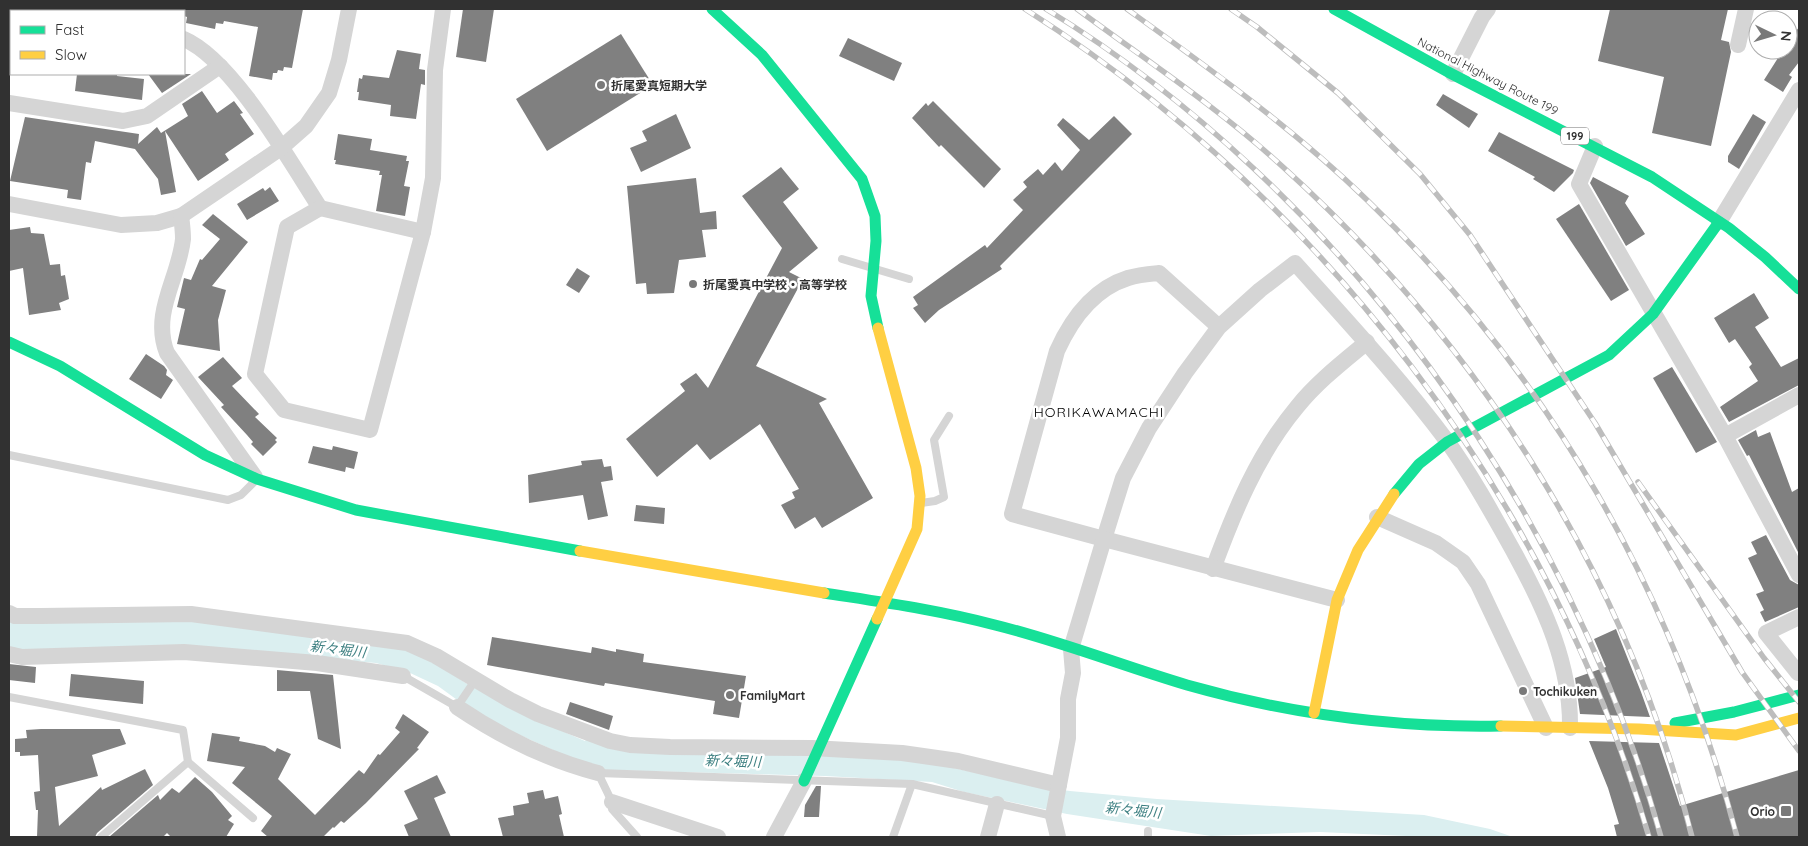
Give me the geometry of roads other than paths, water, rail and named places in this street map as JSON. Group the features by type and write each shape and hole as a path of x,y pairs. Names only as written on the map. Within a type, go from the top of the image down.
{"main road":[{"path":"712,9 762,54 853,166 863,180 870,195 875,209 878,231 871,303 899,411 917,462 922,503 918,529 805,779"},
{"name":"National Highway Route 199","path":"1334,9 1453,74 1657,179 1719,222 1780,269 1799,289"},
{"path":"1314,713 1337,600 1358,550 1377,517 1396,490 1420,464 1448,442 1588,368 1609,354 1653,314 1719,222"},
{"path":"9,342 60,366 205,455 257,479 356,510 885,603 997,626 1187,686 1253,702 1363,720 1440,727 1639,729 1736,735 1799,718"},
{"path":"1639,729 1734,712 1799,695"}],"street":[{"path":"9,204 121,225 157,224 181,216 281,148 306,126 329,94 340,60 349,9"},
{"path":"423,232 320,208 287,227 255,374 284,410 370,430 423,232 433,178 435,70 443,9"},
{"path":"1453,74 1488,9"},
{"path":"1738,45 1746,9"},
{"path":"185,39 195,44 237,83 320,208"},
{"path":"9,103 123,121 134,120 147,116 220,66"},
{"path":"1719,222 1798,97"},
{"path":"1595,146 1579,184 1725,436 1799,575"},
{"path":"181,216 183,240 161,321 162,341 167,353 257,479"},
{"path":"1058,837 1053,814 1068,738 1068,699 1073,672 1071,649 1123,478 1150,428 1219,327 1260,290 1295,263 1367,342 1448,442 1504,533 1542,604 1557,641 1570,712 1570,728"},
{"path":"1219,327 1159,273 1128,278 1110,287 1081,310 1066,330 1057,351 1012,514 1213,570 1337,600"},
{"path":"1213,570 1246,486 1267,448 1297,406 1331,372 1367,342"},
{"path":"1725,436 1799,395"},
{"path":"1377,517 1436,543 1463,562 1478,584 1546,728"},
{"path":"9,613 15,616 191,614 407,643 538,714 610,741 670,747 818,750 921,755 1059,787"},
{"path":"1798,673 1766,633 1799,616"},
{"path":"9,654 22,657 184,652 317,663 403,676"},
{"path":"457,707 490,729 573,767 598,773"},
{"path":"774,837 805,779"},
{"path":"612,802 718,837"},
{"path":"988,837 998,804"}],"lane":[{"path":"842,259 909,279"},
{"path":"922,503 944,497 934,440 949,416"},
{"path":"9,455 228,500 241,495 257,479"},
{"path":"403,676 457,707 476,679"},
{"path":"9,697 183,730 188,762 253,818"},
{"path":"101,837 188,762"},
{"path":"637,837 612,809 612,802 603,787 598,773 912,784 998,804 1053,814"},
{"path":"893,837 912,784"}],"water":[{"name":"新々堀川","path":"9,619 178,619 394,646 430,658 464,682 516,711 585,741 587,738 904,757 1040,787 1070,791 1157,799 1424,815 1490,829 1513,837 1428,837 1320,832 1211,836 1067,814 964,792 932,782 825,776 606,770 582,763 482,718 438,686 408,672 376,663 182,645 61,653 9,649"}],"railway":[{"path":"1025,9 1134,85 1235,171 1328,265 1412,367 1487,476 1552,591 1606,712 1649,837"},
{"path":"1046,9 1153,83 1253,168 1346,263 1429,367 1504,477 1567,594 1620,714 1661,837"},
{"path":"1077,9 1208,105 1283,167 1355,237 1422,311 1483,390 1538,472 1586,558 1629,648 1664,741 1692,837"},
{"path":"1127,9 1251,100 1339,174 1433,268 1493,339 1548,414 1597,493 1640,574 1678,659 1710,747 1737,837"},
{"path":"1231,9 1257,27 1338,93 1420,174 1470,235 1595,423 1742,672 1799,751"},
{"path":"1638,482 1764,658 1799,702"}],"place":[{"name":"折尾愛真短期大学","path":"601,85"},
{"name":"折尾愛真中学校・高等学校","path":"693,284"},
{"name":"Tochikuken","path":"1523,691"},
{"name":"FamilyMart","path":"730,695"},
{"name":"Orio","path":"1786,811"}],"district":[{"name":"HORIKAWAMACHI","path":"1099,412"}]}
